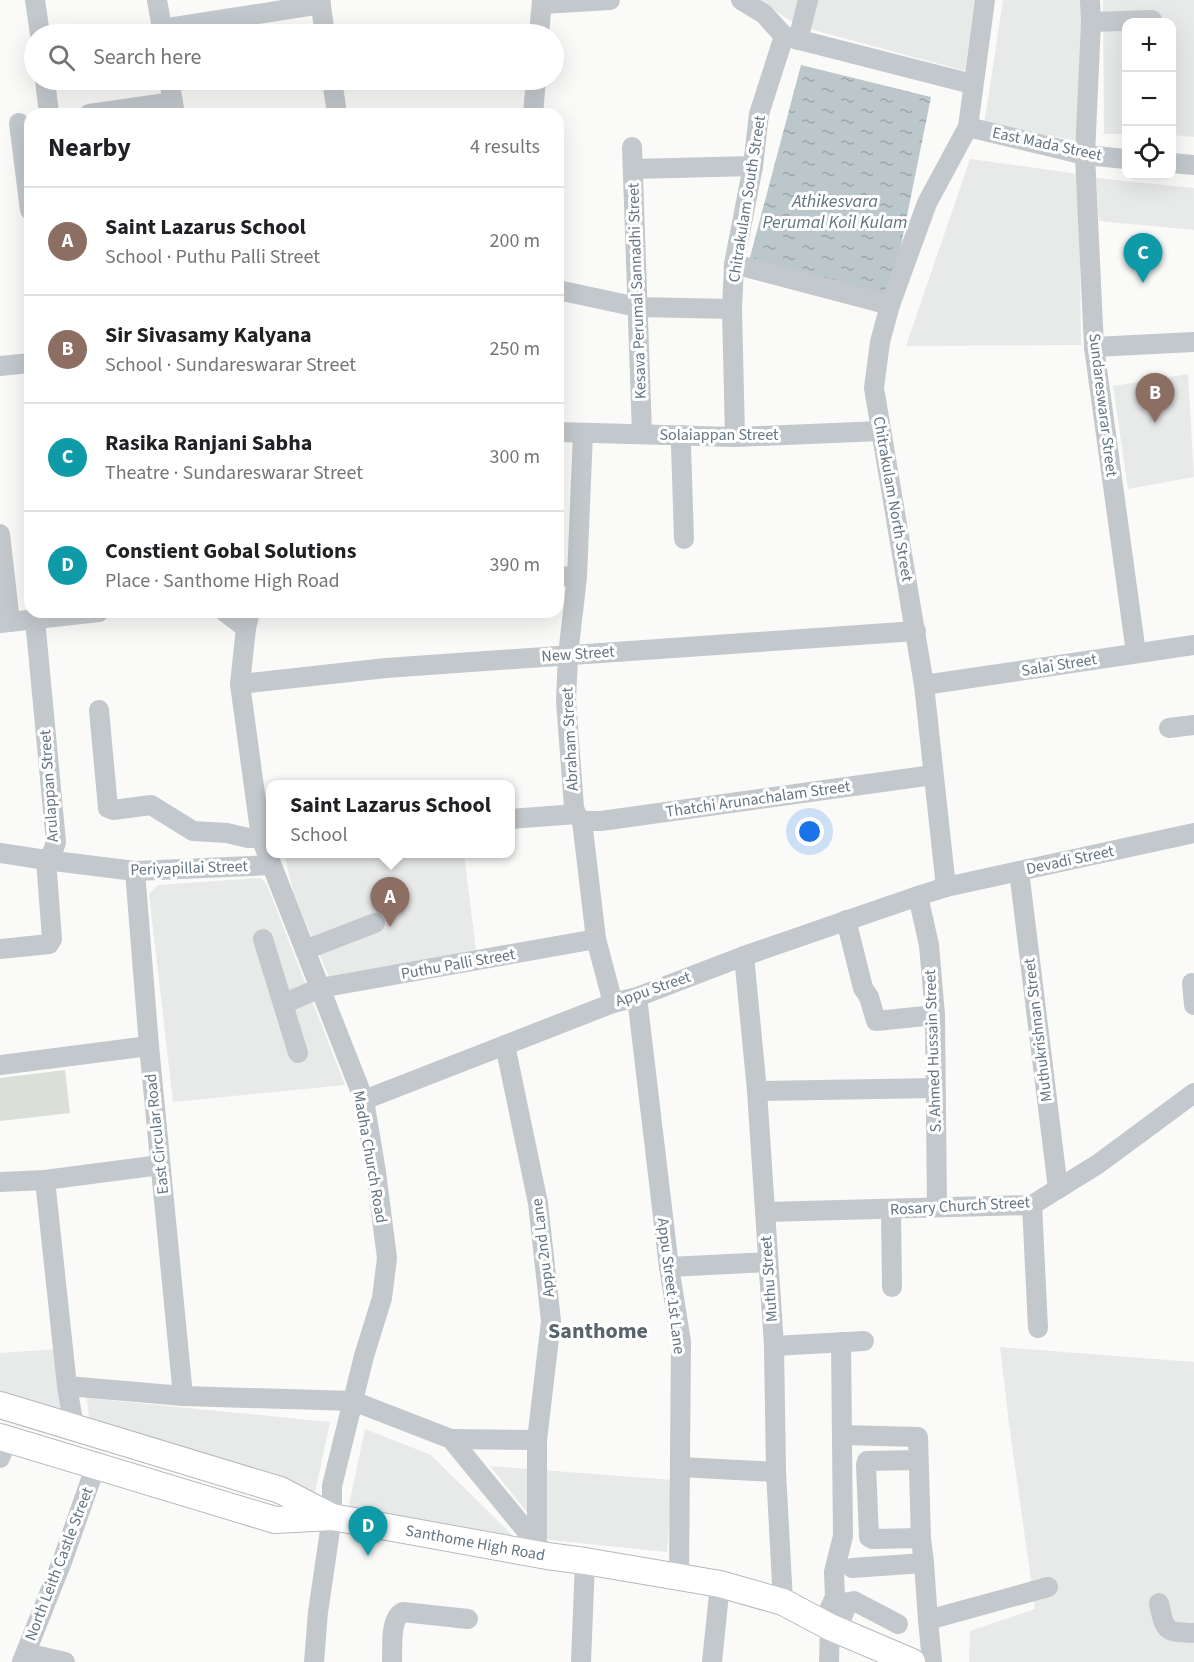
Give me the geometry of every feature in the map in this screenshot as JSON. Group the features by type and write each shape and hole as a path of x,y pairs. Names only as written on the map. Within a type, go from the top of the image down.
{"main road":[{"path":"0,1404 280,1490 332,1517"},
{"name":"Santhome High Road","path":"2,1444 96,1465 275,1520 332,1517 542,1551 585,1561 720,1584 783,1602 830,1627 912,1662"}],"street":[{"path":"35,0 39,24"},
{"path":"157,0 161,24"},
{"path":"541,24 542,2 610,0"},
{"path":"741,0 764,14 791,38 972,84"},
{"name":"Chitrakulam South Street","path":"735,437 732,309 734,264 753,166 759,114 808,0"},
{"path":"968,127 985,0"},
{"name":"Sundareswarar Street","path":"1090,0 1085,155 1094,347 1136,654"},
{"path":"204,24 320,2 323,24"},
{"path":"1091,22 1122,21"},
{"path":"46,90 48,108"},
{"path":"171,90 174,108"},
{"path":"333,90 336,108"},
{"path":"533,108 535,90"},
{"path":"16,123 24,173"},
{"name":"East Mada Street","path":"968,127 1085,155 1122,159"},
{"name":"Chitrakulam North Street","path":"946,887 924,686 874,388 880,342 890,304 927,203 968,127"},
{"name":"Kesava Perumal Sannadhi Street","path":"632,147 642,434"},
{"path":"1176,163 1194,165"},
{"path":"633,169 753,166"},
{"path":"734,264 890,304"},
{"path":"564,291 637,307 732,309"},
{"path":"1094,347 1194,342"},
{"path":"0,366 24,364"},
{"name":"Solaiappan Street","path":"564,432 735,437 881,431"},
{"name":"Abraham Street","path":"583,433 568,577 567,712 574,807 579,818 596,939 613,1003"},
{"path":"682,435 684,539"},
{"path":"0,534 5,622 42,618"},
{"name":"Arulappan Street","path":"0,949 49,944 52,939 46,860 52,854 56,842 35,619"},
{"name":"Madha Church Road","path":"248,620 240,684 266,838"},
{"name":"New Street","path":"240,684 386,668 916,631"},
{"name":"Salai Street","path":"924,686 1194,645"},
{"path":"99,711 108,808 113,810 152,805 193,831 228,832 248,838 266,838"},
{"path":"1169,728 1194,725"},
{"name":"Thatchi Arunachalam Street","path":"515,819 579,818 601,821 933,775"},
{"name":"Devadi Street","path":"946,887 1194,833"},
{"name":"Periyapillai Street","path":"0,853 135,871 271,865"},
{"name":"Madha Church Road","path":"270,858 364,1100 387,1258 382,1298 364,1356 332,1486 332,1517 318,1612 314,1662"},
{"name":"East Circular Road","path":"135,871 149,1046 183,1396"},
{"name":"Muthukrishnan Street","path":"1019,871 1058,1189"},
{"name":"Appu Street","path":"364,1100 613,1003 637,997 744,956 946,887"},
{"name":"S. Ahmed Hussain Street","path":"918,896 929,945 935,1015 937,1207"},
{"path":"846,920 863,987 869,997 876,1021 935,1015"},
{"path":"305,950 375,923"},
{"path":"263,939 298,1053"},
{"name":"Puthu Palli Street","path":"283,1004 321,988 596,939"},
{"name":"Muthu Street","path":"744,956 757,1090 774,1346 776,1472 783,1602"},
{"path":"1192,983 1194,1005"},
{"name":"Appu Street 1st Lane","path":"637,997 669,1267 681,1341 679,1576"},
{"name":"Appu 2nd Lane","path":"505,1045 538,1203 551,1321 537,1440 542,1551"},
{"path":"0,1065 149,1046"},
{"path":"757,1090 935,1088"},
{"name":"Rosary Church Street","path":"765,1212 1032,1205 1098,1164 1194,1094"},
{"path":"0,1182 45,1180 160,1165"},
{"path":"45,1180 67,1386 74,1427"},
{"path":"1032,1205 1038,1328"},
{"path":"891,1210 892,1287"},
{"path":"669,1267 767,1262"},
{"path":"774,1346 864,1341"},
{"path":"830,1662 830,1627 835,1597 834,1572 843,1536 841,1342"},
{"path":"67,1386 183,1396 353,1401 451,1439 537,1440"},
{"path":"843,1435 916,1436 918,1439 921,1538 932,1662"},
{"path":"451,1439 542,1551"},
{"path":"918,1460 867,1461 866,1465 870,1539 921,1538"},
{"name":"North Leith Castle Street","path":"24,1658 63,1559 96,1465"},
{"path":"680,1467 776,1472"},
{"path":"581,1662 585,1561"},
{"path":"852,1568 924,1563"},
{"path":"712,1662 720,1584"},
{"path":"928,1620 1048,1587"},
{"path":"830,1627 848,1602 854,1601 898,1624"},
{"path":"1160,1603 1164,1625 1171,1632 1194,1634"},
{"path":"392,1662 394,1624 400,1613 468,1619"},
{"path":"24,1658 65,1662"}],"shaded area":[{"path":"758,0 975,0 965,71 799,26"},
{"path":"1003,0 1081,0 1080,141 984,125"},
{"path":"1103,0 1194,0 1194,137 1176,135 1176,18 1122,18 1122,134 1104,134"},
{"path":"970,159 1079,174 1081,345 906,346"},
{"path":"1096,178 1194,188 1194,230 1099,221"},
{"path":"1188,374 1194,477 1128,489 1113,386"},
{"path":"285,858 464,858 477,959 332,984 294,895"},
{"path":"261,878 267,885 345,1085 173,1102 149,894 158,885"},
{"path":"65,1070 70,1113 0,1121 0,1078"},
{"path":"1000,1347 1194,1362 1194,1662 969,1662 970,1631 1035,1609"},
{"path":"59,1349 66,1419 0,1403 0,1353"},
{"path":"87,1398 330,1422 315,1493 91,1439"},
{"path":"365,1429 431,1455 515,1538 347,1514"},
{"path":"490,1466 673,1480 667,1552 549,1540"}],"water":[{"name":"Athikesvara Perumal Koil Kulam","path":"801,65 931,97 890,300 749,261"}],"place":[{"name":"Rasika Ranjani Sabha","path":"1143,283"},
{"name":"Sir Sivasamy Kalyana","path":"1155,423"},
{"name":"Saint Lazarus School","path":"390,927"},
{"name":"Constient Gobal Solutions","path":"368,1556"}],"district":[{"name":"Santhome","path":"598,1331"}]}
